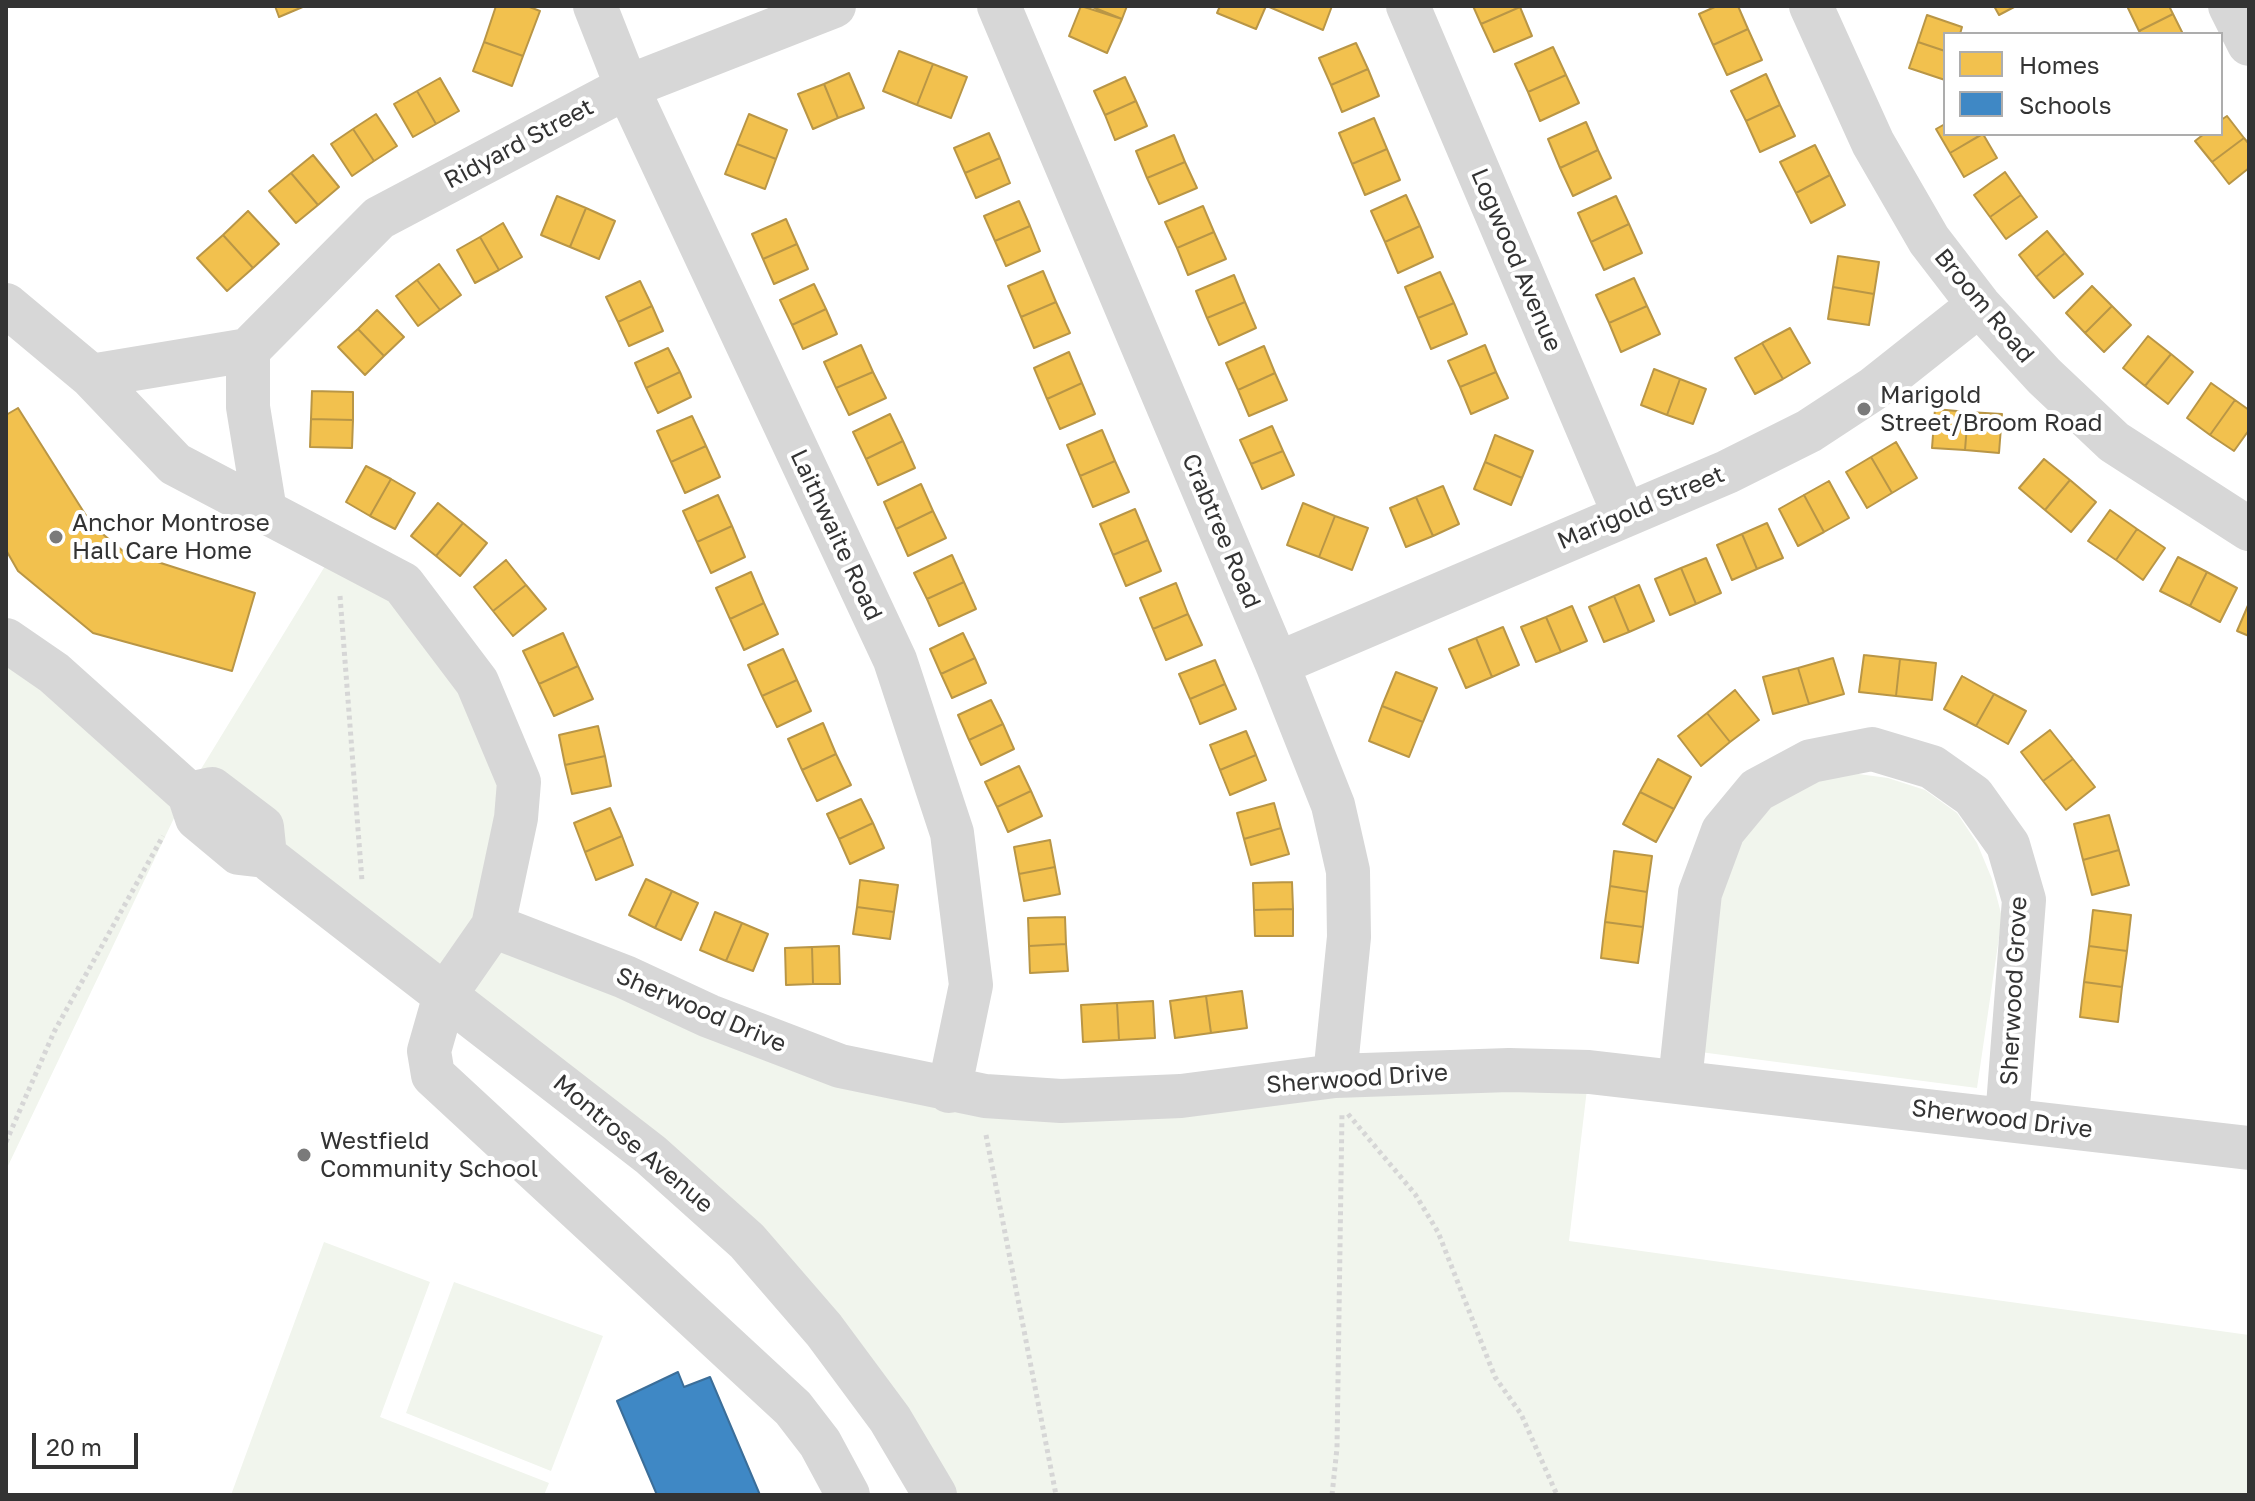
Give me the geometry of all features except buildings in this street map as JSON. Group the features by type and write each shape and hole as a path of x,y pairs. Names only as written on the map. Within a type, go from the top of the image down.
{"street":[{"name":"Laithwaite Road","path":"595,6 627,87 895,660 952,833 971,985 967,1094"},
{"name":"Ridyard Street","path":"248,350 379,218 627,87 834,6"},
{"name":"Crabtree Road","path":"999,6 1277,664 1333,805 1348,871 1349,937 1335,1076"},
{"name":"Logwood Avenue","path":"1408,6 1624,514"},
{"name":"Broom Road","path":"1811,6 1873,143 1929,240 1979,305 2044,376 2114,442 2249,529"},
{"path":"2230,6 2249,44"},
{"path":"6,305 91,376 175,464 403,584 477,682 519,782 516,818 493,926 445,995 429,1051 433,1075 793,1408 820,1443 848,1495"},
{"name":"Marigold Street","path":"1277,664 1727,472 1809,431 1873,389 1979,305"},
{"path":"91,376 248,350 248,407 265,511"},
{"path":"6,640 54,673 188,793"},
{"name":"Sherwood Grove","path":"1680,1081 1700,893 1723,831 1757,790 1811,761 1872,749 1932,767 1973,796 2008,845 2024,900 2007,1119"},
{"name":"Montrose Avenue","path":"188,793 212,789 262,827 265,856 651,1155 747,1241 824,1330 881,1406 935,1495"},
{"name":"Sherwood Drive","path":"493,926 625,977 709,1016 840,1066 967,1094 1061,1101 1181,1096 1335,1076 1509,1070 1589,1072 2249,1148"}],"path":[{"path":"336,548 362,890 346,918"},
{"path":"6,1142 54,1032 188,793"},
{"path":"967,1094 986,1135 1056,1495"},
{"path":"1332,1495 1337,1448 1342,1107 1415,1194 1438,1232 1495,1377 1521,1414 1557,1495"}],"shaded area":[{"path":"336,548 452,650 516,818 493,926 709,1016 1061,1101 1589,1072 1569,1241 2249,1335 2249,1495 933,1495 747,1241 186,793 6,1170 6,648 187,792"},
{"path":"1851,773 1888,778 1925,790 1957,813 1977,843 1992,879 2002,917 1977,1088 1700,1052 1719,885 1737,844 1778,799 1813,782"},
{"path":"324,1242 430,1282 380,1417 549,1483 544,1495 231,1495"},
{"path":"454,1282 603,1336 551,1471 406,1413"}],"place":[{"name":"Marigold Street/Broom Road","path":"1864,409"},
{"name":"Anchor Montrose Hall Care Home","path":"56,537"},
{"name":"Westfield Community School","path":"304,1155"}]}
